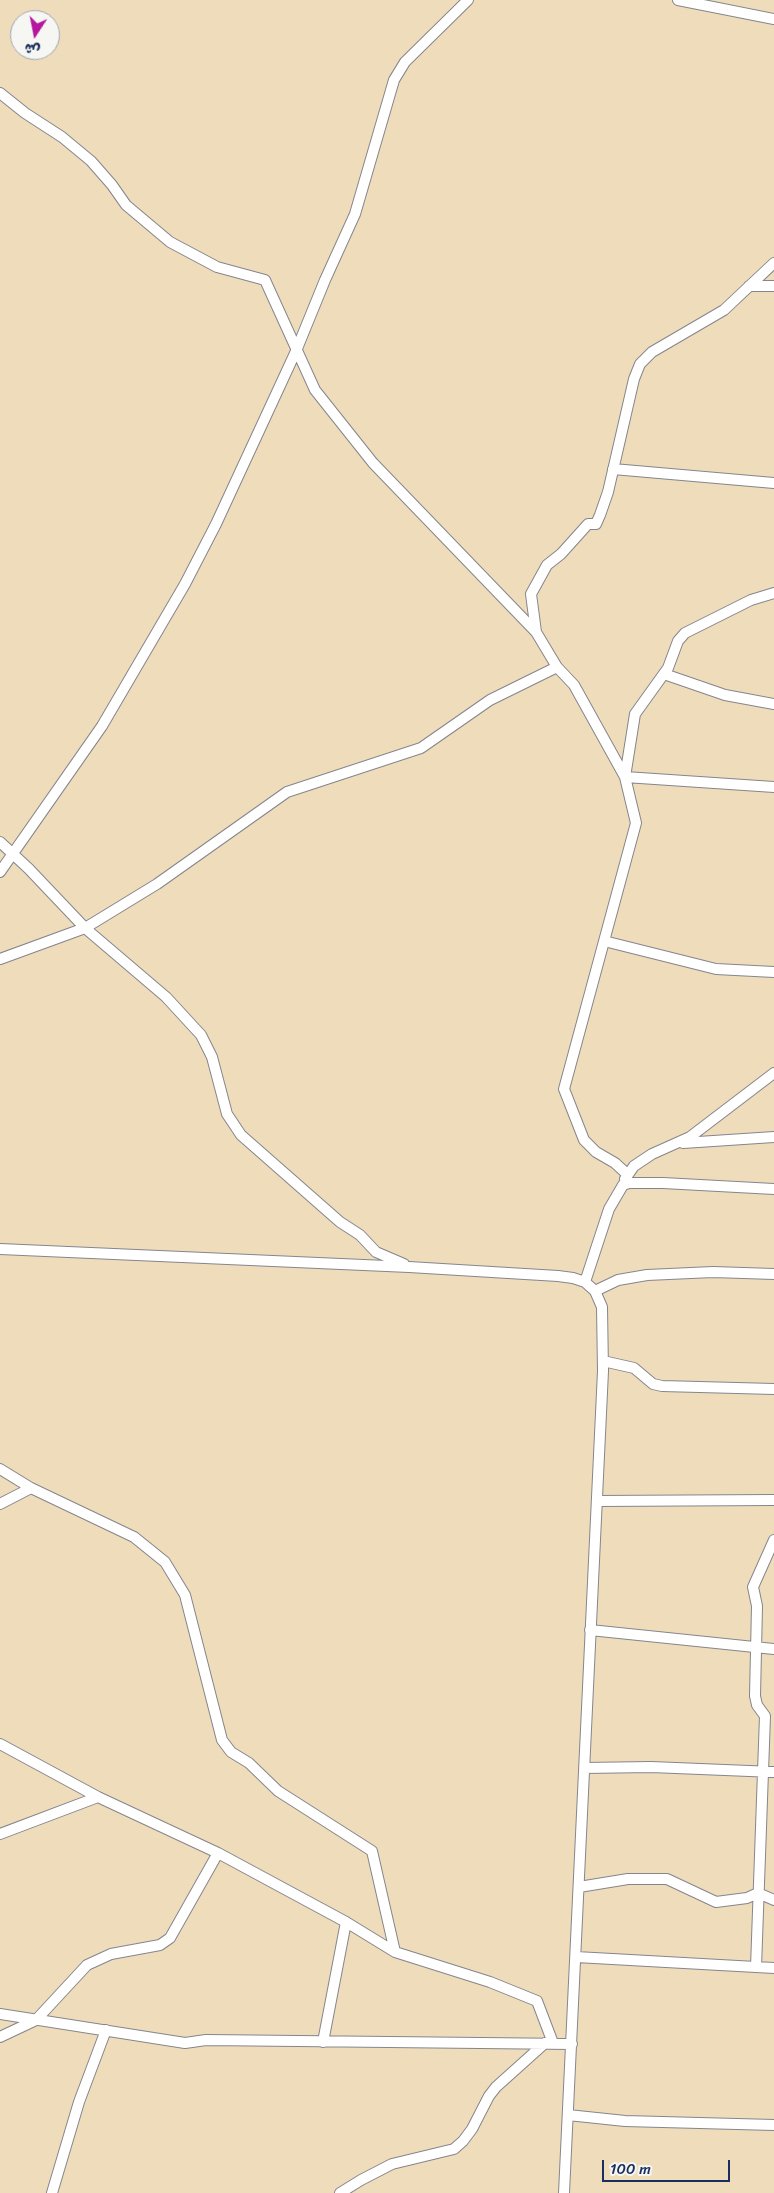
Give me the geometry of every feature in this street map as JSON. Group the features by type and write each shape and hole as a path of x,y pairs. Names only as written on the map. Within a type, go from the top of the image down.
{"street":[{"path":"0,872 102,726 185,584 216,524 296,351 355,214 394,80 405,62 468,0"},
{"path":"678,0 774,19"},
{"path":"0,93 25,113 62,137 91,161 126,205 170,242 217,267 265,280 315,390 373,463 536,632 557,667 574,686 624,777 636,823 564,1089 584,1140 596,1152 615,1163 627,1174"},
{"path":"536,632 531,594 547,565 588,524 596,524 604,507 634,379 640,364 652,352 724,310 774,263"},
{"path":"749,286 774,286"},
{"path":"613,469 774,483"},
{"path":"624,777 637,709 664,674 678,640 685,633 751,600 774,593"},
{"path":"0,959 85,928 157,884 288,792 422,748 490,700 557,667"},
{"path":"664,674 725,695 774,704"},
{"path":"624,777 774,787"},
{"path":"0,842 13,853 85,928 166,997 201,1035 212,1057 228,1114 241,1135 340,1222 360,1235 376,1252 409,1267"},
{"path":"604,941 716,969 774,972"},
{"path":"585,1282 609,1209 627,1174 634,1166 652,1154 690,1137 774,1073"},
{"path":"676,1144 774,1137"},
{"path":"623,1185 629,1183 663,1183 774,1189"},
{"path":"0,1242 15,1250"},
{"path":"0,1249 409,1267 573,1278 585,1282 595,1291 602,1307 603,1361 564,2193"},
{"path":"595,1291 618,1280 647,1275 713,1272 774,1274"},
{"path":"603,1361 634,1368 653,1384 662,1386 774,1389"},
{"path":"0,1469 31,1488 134,1536 164,1562 185,1595 222,1740 231,1752 249,1763 278,1790 372,1851 394,1952"},
{"path":"0,1504 31,1488"},
{"path":"597,1501 774,1500"},
{"path":"756,1967 765,1716 757,1705 754,1696 757,1606 753,1587 774,1540"},
{"path":"590,1630 756,1649 774,1649"},
{"path":"0,1744 98,1797 218,1853 346,1922 394,1952 490,1982 537,2001 549,2044"},
{"path":"584,1768 774,1772"},
{"path":"0,1834 98,1797"},
{"path":"0,2037 36,2020 87,1965 111,1954 160,1945 170,1938 218,1853"},
{"path":"579,1887 628,1879 667,1878 716,1902 748,1898 758,1893"},
{"path":"758,1893 774,1900"},
{"path":"323,2042 346,1922"},
{"path":"576,1957 774,1968"},
{"path":"0,2014 185,2043 206,2040 572,2044"},
{"path":"52,2193 79,2102 106,2030"},
{"path":"340,2193 392,2164 454,2148 464,2141 496,2087 549,2044"},
{"path":"568,2115 625,2121 774,2124"}]}
